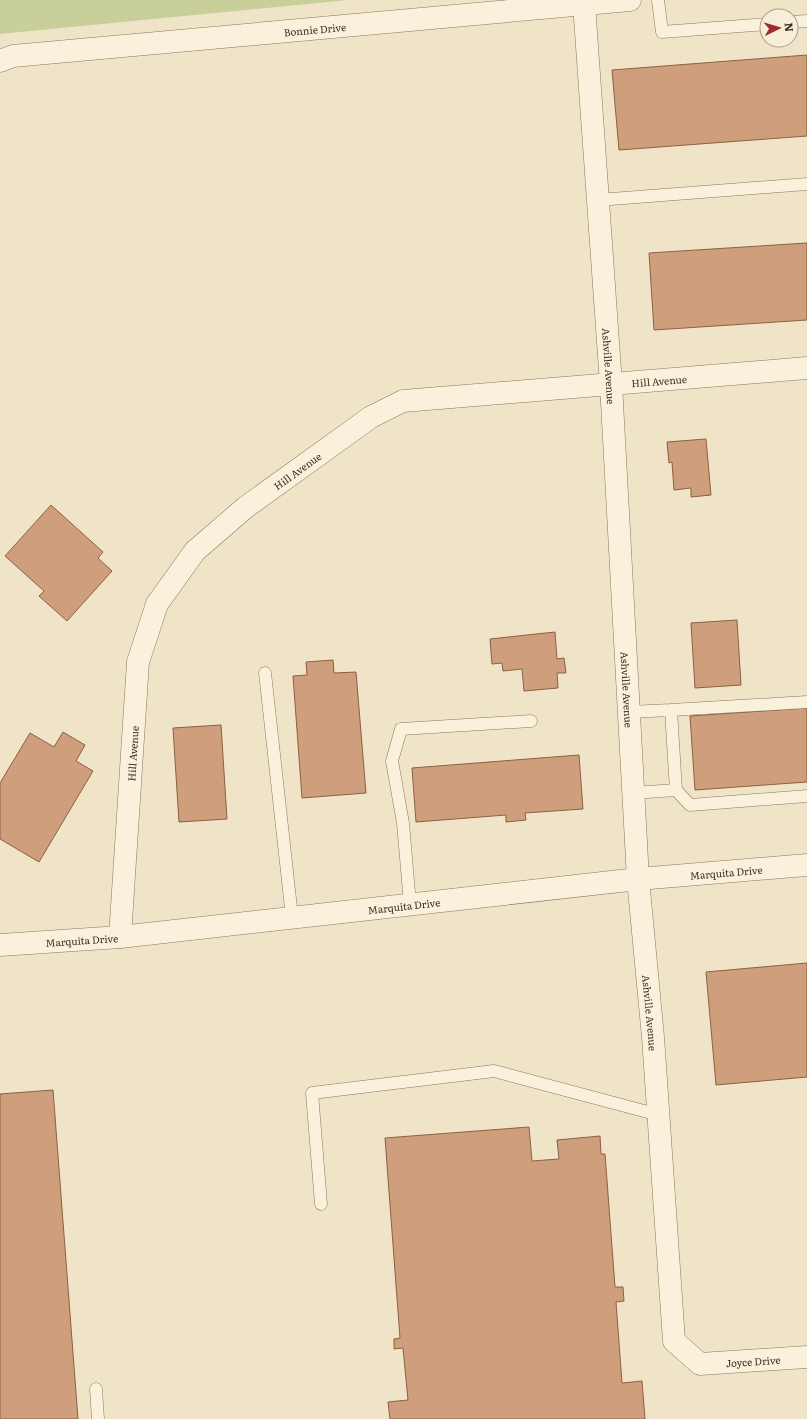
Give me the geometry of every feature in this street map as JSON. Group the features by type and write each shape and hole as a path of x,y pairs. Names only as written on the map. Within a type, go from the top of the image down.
{"street":[{"name":"Bonnie Drive","path":"0,61 12,56 630,0"},
{"name":"Ashville Avenue","path":"584,4 611,384 638,879 659,1115 674,1341 700,1364"},
{"name":"Hill Avenue","path":"120,937 138,662 157,604 195,551 246,507 370,418 403,401 807,368"},
{"name":"Marquita Drive","path":"0,945 120,937 638,879 807,865"},
{"name":"Joyce Drive","path":"700,1364 807,1357"}],"lane":[{"path":"658,0 662,32 759,25"},
{"path":"598,200 807,184"},
{"path":"265,673 292,918"},
{"path":"629,712 807,702"},
{"path":"671,710 676,790 690,805 807,796"},
{"path":"410,904 403,823 392,761 401,729 531,721"},
{"path":"633,792 676,790"},
{"path":"321,1204 312,1093 494,1071 659,1115"},
{"path":"96,1389 98,1419"}],"green space":[{"path":"0,0 348,0 0,34"}],"building":[{"path":"807,55 807,136 619,150 612,70"},
{"path":"807,243 807,320 654,330 649,253"},
{"path":"706,439 711,495 691,497 691,488 674,490 672,462 669,463 667,442"},
{"path":"51,505 103,552 98,558 112,571 67,621 39,596 44,591 5,556"},
{"path":"737,620 741,685 695,688 691,623"},
{"path":"555,632 557,659 564,658 566,673 557,673 558,688 524,691 522,669 503,671 502,663 492,664 490,639"},
{"path":"333,660 334,673 356,672 366,793 302,798 293,676 307,675 306,662"},
{"path":"807,708 807,782 695,790 690,716"},
{"path":"221,725 227,819 179,822 173,728"},
{"path":"63,732 85,745 76,761 93,771 39,862 0,839 0,783 30,733 54,747"},
{"path":"579,755 583,809 525,813 526,820 506,822 506,815 416,822 412,768"},
{"path":"807,963 807,1077 716,1085 706,972"},
{"path":"53,1090 78,1419 0,1419 0,1094"},
{"path":"529,1127 532,1161 559,1159 557,1140 600,1136 601,1154 605,1154 615,1287 623,1287 624,1301 616,1302 622,1383 642,1381 645,1419 390,1419 388,1402 408,1400 403,1348 394,1349 394,1339 400,1338 385,1138"}]}
